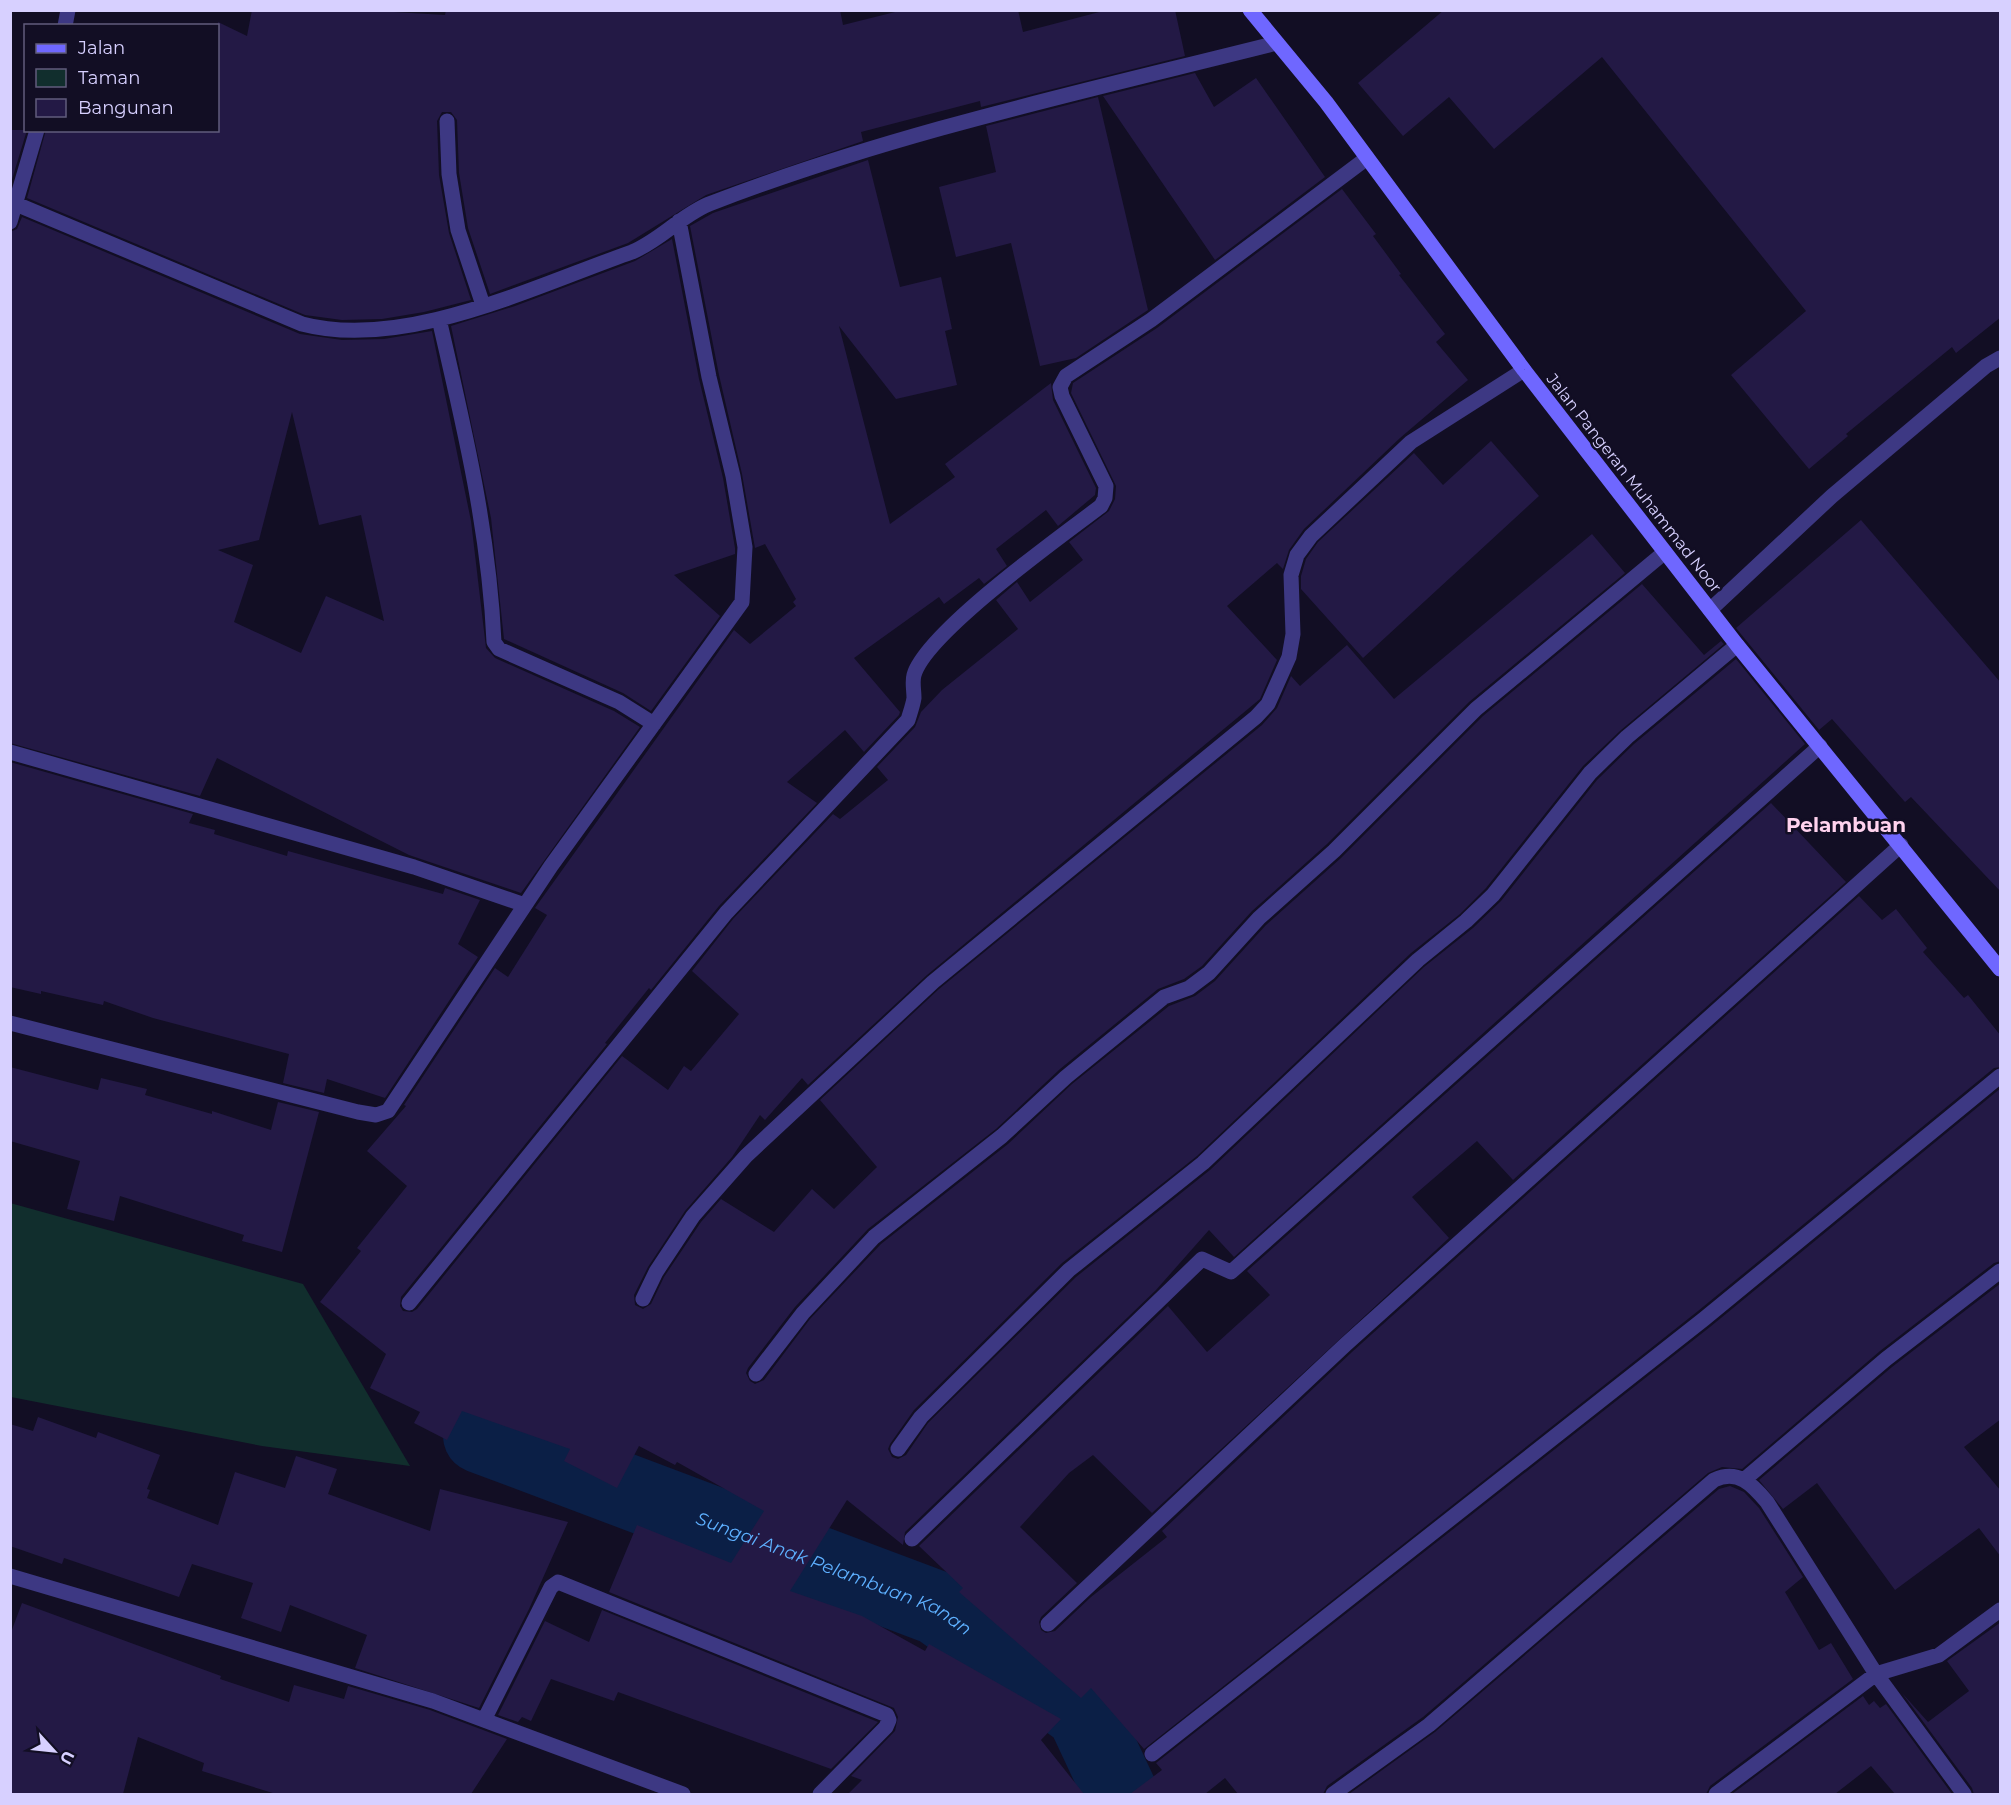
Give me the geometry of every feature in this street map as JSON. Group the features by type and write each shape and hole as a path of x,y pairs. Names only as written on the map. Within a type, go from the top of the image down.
{"main road":[{"name":"Jalan Pangeran Muhammad Noor","path":"1250,10 1367,158 1524,370 1737,645 2001,969"}],"street":[{"path":"16,204 302,324 338,332 360,332 439,319 483,305 646,246 679,221 707,205 886,142 1277,43"},
{"path":"447,121 449,174 458,230 483,305"},
{"path":"10,222 36,132"},
{"path":"409,1303 726,913 908,720 914,698 914,675 925,653 941,635 1035,556 1101,506 1106,498 1107,486 1062,396 1060,387 1066,376 1151,320 1367,158"},
{"path":"10,1023 376,1115 388,1111 525,905 742,602 745,546 679,221"},
{"path":"439,319 476,482 487,549 494,642 499,649 619,702 654,724"},
{"path":"1710,610 1832,496 1986,366 2001,358"},
{"path":"643,1299 656,1272 693,1216 746,1156 933,982 1256,717 1268,704 1289,657 1293,634 1291,574 1297,555 1311,536 1412,442 1524,370"},
{"path":"756,1374 803,1313 874,1237 1002,1136 1066,1077 1164,997 1190,988 1209,973 1259,918 1334,851 1476,708 1665,552"},
{"path":"898,1449 921,1417 1070,1270 1203,1163 1418,960 1480,908 1530,851 1590,773 1634,731 1737,645"},
{"path":"912,1539 1202,1259 1232,1272 1820,746"},
{"path":"10,752 414,867 525,905"},
{"path":"1048,1624 1354,1336 1901,845"},
{"path":"1152,1754 1704,1319 2001,1076"},
{"path":"1745,1479 1887,1359 2001,1271"},
{"path":"1333,1794 1429,1725 1714,1480 1729,1476 1745,1479 1767,1502 1876,1674 1964,1794"},
{"path":"10,1576 433,1701 683,1794"},
{"path":"484,1720 551,1587 558,1582 887,1715 889,1720 886,1727 820,1794"},
{"path":"1716,1794 1876,1674 1939,1655 2001,1610"}],"green space":[{"path":"10,1203 303,1284 410,1466 262,1446 11,1397"}],"building":[{"path":"252,10 360,10 445,15 446,10 840,10 843,25 903,10 1018,10 1023,32 1107,10 1175,10 1185,56 981,107 980,101 861,132 863,141 706,195 628,243 490,294 468,228 459,173 457,120 451,112 442,112 437,121 439,175 449,233 471,300 424,312 382,319 342,320 305,315 27,198 45,132 219,132 218,22 247,36"},
{"path":"1444,10 2001,10 2001,317 1956,353 1952,347 1846,434 1848,436 1809,469 1731,375 1806,311 1602,57 1494,149 1449,97 1403,136 1358,83"},
{"path":"1195,73 1214,107 1256,78 1325,177 1215,260 1103,96"},
{"path":"1098,97 1148,310 1076,358 1040,366 1011,243 956,257 939,187 996,172 986,126"},
{"path":"10,130 24,130 26,132 10,186"},
{"path":"868,160 900,287 941,277 952,329 945,331 957,385 896,399 839,326 890,524 955,477 945,464 1051,383 1053,400 1096,488 1095,495 1058,526 1046,510 996,549 1007,566 984,584 979,578 944,604 939,597 854,658 900,712 899,715 864,752 845,730 787,782 817,803 719,906 651,990 649,988 605,1043 607,1044 401,1297 400,1306 403,1311 412,1312 417,1309 622,1056 668,1090 684,1066 691,1071 739,1014 692,971 733,919 833,814 840,819 888,780 877,767 915,727 921,712 942,690 1018,629 996,600 1017,582 1030,602 1083,560 1069,542 1109,511 1115,499 1116,486 1071,393 1073,383 1157,328 1342,189 1376,234 1373,236 1401,274 1399,275 1445,334 1436,342 1468,380 1400,438 1304,529 1289,550 1283,569 1277,563 1227,606 1277,660 1260,699 927,975 808,1085 802,1078 765,1120 760,1115 732,1157 685,1211 648,1267 634,1295 635,1305 643,1309 651,1304 664,1277 701,1222 721,1199 774,1232 812,1189 834,1209 877,1167 820,1100 939,989 1262,725 1277,708 1291,676 1300,686 1347,645 1394,699 1592,534 1625,573 1469,702 1327,844 1252,911 1202,966 1184,979 1158,989 1060,1069 996,1129 868,1229 795,1307 748,1368 746,1373 750,1381 755,1384 764,1380 810,1319 881,1244 1008,1144 1072,1084 1169,1006 1195,996 1215,981 1266,925 1341,858 1483,716 1642,584 1704,655 1721,641 1724,644 1621,730 1583,766 1486,888 1460,914 1411,953 1197,1156 1062,1263 914,1410 890,1444 888,1449 892,1457 898,1459 906,1455 928,1423 1076,1277 1210,1170 1424,967 1473,928 1501,901 1597,780 1634,744 1736,659 1805,744 1234,1257 1209,1230 1156,1290 905,1532 903,1545 847,1500 790,1591 862,1616 925,1651 929,1644 1061,1719 1041,1740 1084,1794 848,1794 862,1780 851,1776 895,1731 898,1717 894,1708 609,1592 637,1525 731,1563 764,1511 677,1462 675,1465 639,1446 617,1488 564,1461 570,1449 462,1411 447,1440 414,1423 420,1412 370,1388 386,1354 320,1302 361,1251 357,1248 407,1186 367,1151 406,1106 404,1105 495,968 508,977 547,915 535,908 734,630 750,644 796,606 793,602 796,599 765,544 755,548 742,474 719,375 690,226 713,213"},
{"path":"22,217 300,334 342,340 384,339 432,331 471,521 486,648 495,658 614,711 640,727 521,893 409,855 217,758 200,796 10,743 10,232 17,229","holes":["292,412 319,525 361,515 384,621 326,596 301,653 234,622 253,565 218,550 259,540"]},
{"path":"672,239 699,379 723,478 735,554 674,575 720,616 651,711 623,693 504,639 491,518 451,326 515,306 635,261"},
{"path":"1491,441 1539,496 1363,658 1301,589 1301,576 1306,559 1318,542 1414,453 1443,485"},
{"path":"1861,520 2001,683 2001,892 1911,797 1905,802 1832,719 1819,730 1736,628"},
{"path":"10,762 193,814 189,823 215,830 214,834 287,856 288,851 443,894 445,888 480,900 458,944 478,957 385,1098 327,1079 324,1093 283,1083 289,1054 153,1018 104,1001 103,1005 41,991 41,994 10,987"},
{"path":"1771,803 1846,882 1513,1180 1477,1141 1412,1197 1449,1238 1152,1513 1093,1455 1069,1473 1020,1527 1077,1583 1041,1617 1039,1622 1041,1630 1046,1633 1055,1631 1091,1597 1167,1537 1162,1531 1352,1352 1859,896 1882,920 1896,909 1927,948 1923,952 1964,998 1968,995 2001,1036 2001,1067 1994,1068 1698,1311 1144,1749 1091,1688 1081,1698 959,1592 963,1588 919,1546 1168,1306 1207,1352 1270,1295 1247,1271"},
{"path":"10,1067 98,1090 101,1078 147,1089 145,1095 212,1114 212,1111 271,1130 278,1102 319,1112 282,1252 242,1241 244,1235 120,1196 114,1221 67,1209 80,1161 10,1141"},
{"path":"2001,1088 2001,1261 1994,1263 1880,1351 1742,1469 1722,1467 1708,1473 1423,1717 1327,1786 1323,1794 1238,1794 1225,1778 1205,1794 1130,1794 1162,1770 1156,1763 1710,1327"},
{"path":"2001,1283 2001,1419 1964,1447 2001,1491 2001,1557 1979,1528 1895,1590 1817,1483 1783,1509 1759,1480 1892,1367"},
{"path":"38,1417 96,1438 98,1432 160,1455 147,1489 150,1490 147,1498 218,1525 235,1472 285,1488 296,1456 337,1469 328,1494 430,1531 440,1489 568,1522 529,1609 479,1708 355,1668 367,1635 290,1605 281,1632 241,1618 253,1583 192,1564 179,1597 64,1558 62,1564 10,1546 10,1424 33,1431"},
{"path":"1730,1486 1744,1492 1759,1508 1803,1577 1785,1592 1819,1650 1831,1643 1853,1679 1710,1786 1706,1794 1349,1794 1435,1732 1719,1489"},
{"path":"22,1603 221,1676 220,1679 289,1702 294,1685 344,1699 348,1686 430,1710 507,1739 471,1794 276,1794 202,1771 204,1763 138,1737 123,1794 10,1794 10,1635"},
{"path":"602,1610 878,1722 831,1769 618,1692 614,1701 551,1679 531,1721 522,1717 518,1722 498,1715 545,1621 589,1642"},
{"path":"2001,1622 2001,1794 1974,1794 1972,1788 1902,1693 1928,1722 1969,1691 1947,1661"},
{"path":"1863,1696 1869,1705 1874,1701 1880,1708 1886,1704 1952,1794 1895,1794 1871,1766 1835,1794 1732,1794"}],"waterway":[{"name":"Sungai Anak Pelambuan Kanan","path":"480,1436 937,1608 1083,1713 1121,1794"}],"district":[{"name":"Pelambuan","path":"1846,825"}]}
